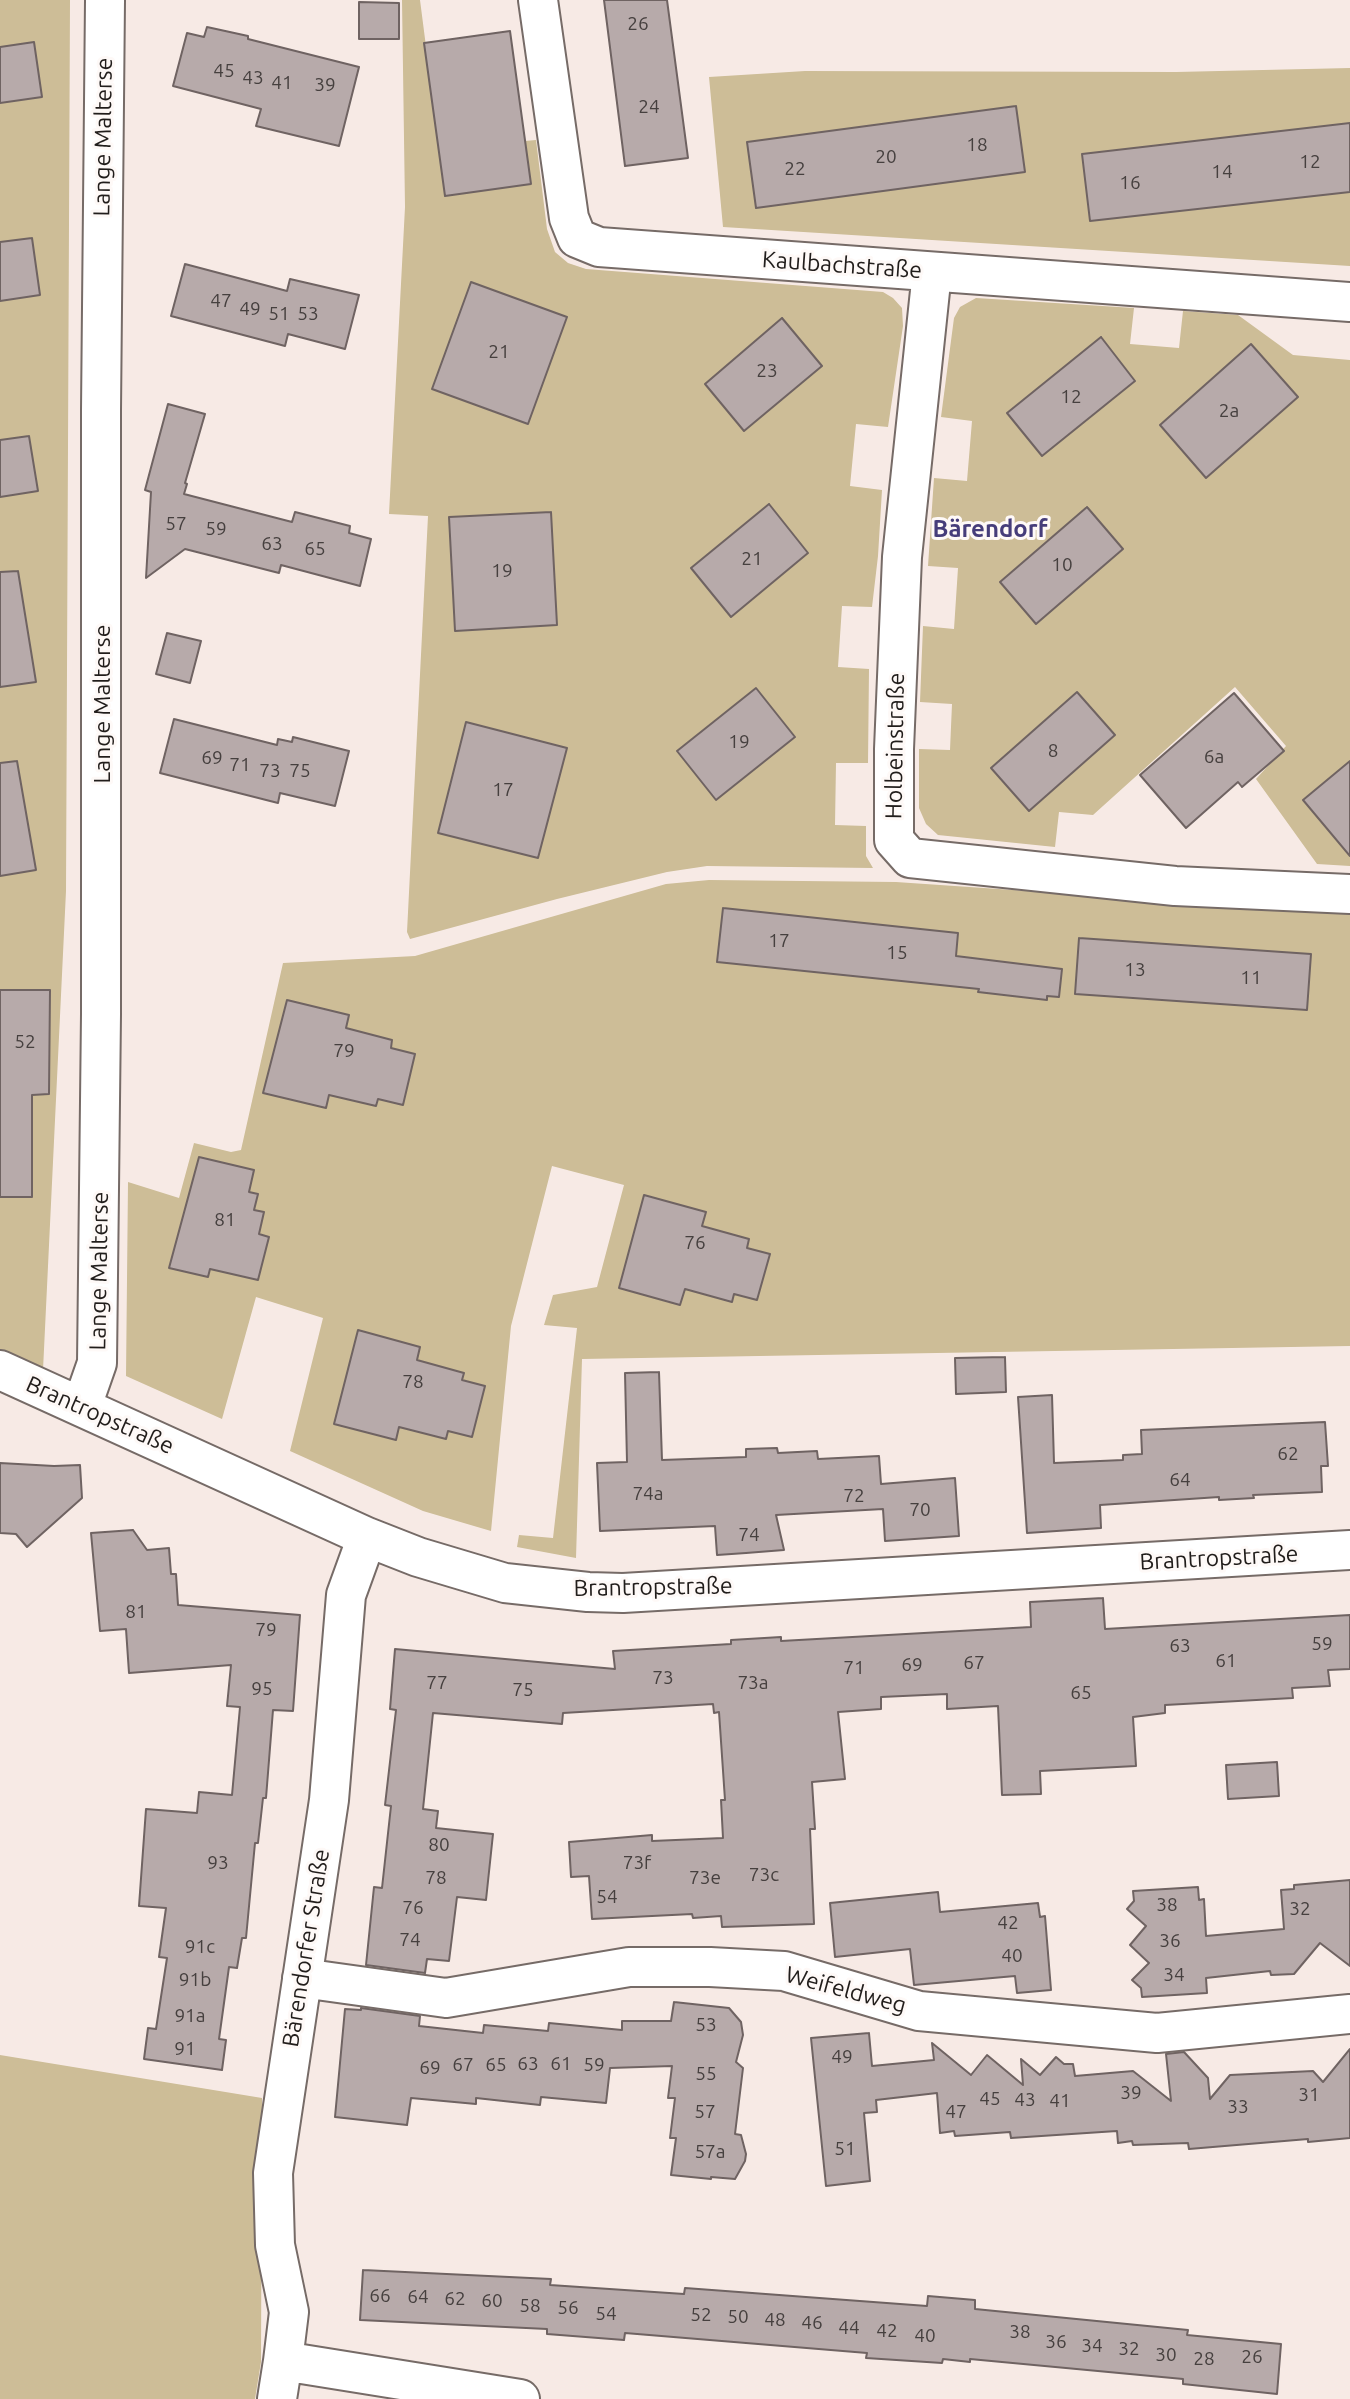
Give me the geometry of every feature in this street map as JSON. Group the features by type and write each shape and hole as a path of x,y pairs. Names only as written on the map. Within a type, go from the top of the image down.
{"street":[{"name":"Lange Malterse","path":"82,1406 97,1363 101,1081 101,410 105,0"},
{"name":"Kaulbachstraße","path":"538,0 569,218 578,238 599,247 1350,302"},
{"name":"Holbeinstraße","path":"932,272 902,557 894,749 894,840 910,858 1175,886 1350,894"},
{"name":"Brantropstraße","path":"0,1370 367,1537 418,1557 505,1583 588,1592 623,1592 1350,1550"},
{"name":"Bärendorfer Straße","path":"277,2399 289,2312 275,2245 273,2173 329,1800 346,1595 367,1537"},
{"name":"Weifeldweg","path":"302,1978 446,1998 629,1968 710,1967 784,1972 919,2011 1157,2033 1350,2014"},
{"path":"283,2361 520,2399"}],"shaded area":[{"path":"0,0 70,0 66,891 43,1370 0,1351"},
{"path":"402,0 420,0 441,163 531,184 525,141 536,140 547,229 555,252 568,263 586,269 883,292 902,308 903,326 888,427 856,424 850,486 882,490 878,556 872,607 842,606 838,667 869,669 868,763 836,763 835,825 866,826 866,856 873,868 707,866 667,872 410,939 407,932 428,516 389,514 405,207"},
{"path":"1350,68 1350,266 723,227 709,77 805,71 1176,72"},
{"path":"976,298 1134,308 1130,344 1179,348 1183,311 1238,315 1293,355 1350,360 1350,866 1317,864 1256,779 1286,746 1235,687 1093,815 1059,812 1055,847 938,835 926,824 919,808 919,749 950,750 952,704 920,702 923,626 954,629 958,568 928,566 934,478 967,481 972,421 941,417 954,318 960,307"},
{"path":"709,880 896,882 1350,913 1350,1346 582,1359 576,1558 517,1547 519,1535 553,1538 577,1328 544,1325 553,1295 597,1287 624,1185 552,1166 511,1326 491,1531 423,1511 290,1451 323,1318 256,1297 222,1419 126,1376 128,1182 179,1198 194,1143 231,1152 241,1150 283,963 415,956 666,884"},
{"path":"0,2055 262,2098 261,2362 255,2399 0,2399"}],"building":[{"path":"604,0 667,0 688,158 625,166"},
{"path":"359,2 399,3 399,39 359,39"},
{"path":"207,27 359,67 339,146 256,126 261,109 173,86 187,33 204,37"},
{"path":"510,31 531,184 445,196 424,43"},
{"path":"34,42 42,97 0,103 0,47"},
{"path":"1016,106 1025,172 756,208 747,142"},
{"path":"1350,123 1350,192 1090,221 1082,154"},
{"path":"32,238 40,295 0,301 0,242"},
{"path":"185,264 287,291 290,279 359,295 345,349 288,334 285,346 171,316"},
{"path":"471,282 567,317 528,424 432,389"},
{"path":"782,318 822,366 744,431 705,384"},
{"path":"1101,337 1135,381 1042,456 1007,413"},
{"path":"1251,344 1298,397 1206,478 1160,425"},
{"path":"168,404 205,414 184,494 292,522 295,512 350,526 349,533 371,539 360,586 281,565 279,573 185,549 146,578 151,492 145,490"},
{"path":"29,436 38,491 0,497 0,440"},
{"path":"769,504 808,553 731,617 691,568"},
{"path":"1087,507 1123,549 1036,624 1000,582"},
{"path":"551,512 557,625 455,631 449,517"},
{"path":"18,571 36,682 0,687 0,572"},
{"path":"167,633 201,641 190,683 156,674"},
{"path":"756,688 795,737 716,800 677,751"},
{"path":"1077,692 1115,735 1029,811 991,768"},
{"path":"1234,693 1284,751 1242,787 1238,782 1186,828 1140,775"},
{"path":"174,719 277,745 278,739 292,742 293,737 349,751 335,806 280,793 278,803 160,773"},
{"path":"466,722 567,748 538,858 438,833"},
{"path":"17,761 36,870 0,876 0,763"},
{"path":"1350,761 1350,856 1303,800"},
{"path":"723,908 958,933 956,956 1062,969 1059,997 1047,996 1047,1000 978,992 979,989 717,962"},
{"path":"1079,938 1311,954 1307,1010 1075,994"},
{"path":"0,990 50,990 49,1094 32,1095 32,1197 0,1197"},
{"path":"287,1000 349,1015 346,1028 392,1040 391,1048 415,1054 403,1105 378,1099 376,1106 329,1095 326,1108 263,1093"},
{"path":"199,1157 254,1170 249,1192 258,1194 254,1210 264,1212 259,1234 269,1237 258,1280 210,1269 208,1277 169,1268"},
{"path":"644,1195 706,1212 702,1226 749,1239 747,1248 770,1254 757,1300 734,1294 732,1302 685,1289 680,1305 619,1288"},
{"path":"358,1330 420,1347 417,1360 464,1373 462,1380 485,1386 472,1437 448,1431 446,1439 399,1427 396,1440 334,1424"},
{"path":"1005,1357 1006,1392 956,1394 955,1358"},
{"path":"659,1372 662,1460 746,1457 746,1449 777,1448 778,1453 817,1451 818,1459 879,1456 881,1484 955,1478 959,1536 885,1541 883,1509 776,1515 784,1550 746,1553 717,1555 715,1526 600,1531 597,1463 627,1462 625,1373"},
{"path":"1052,1395 1054,1463 1123,1460 1123,1455 1142,1454 1141,1430 1325,1422 1328,1466 1321,1466 1322,1492 1100,1505 1101,1528 1027,1533 1018,1397"},
{"path":"0,1463 80,1465 82,1498 27,1547 16,1534 0,1533"},
{"path":"133,1530 147,1550 169,1548 171,1574 176,1574 178,1605 300,1615 293,1711 273,1710 266,1798 263,1798 258,1843 255,1843 246,1938 242,1938 237,1968 229,1967 219,2039 226,2040 222,2070 144,2059 148,2028 156,2029 167,1958 159,1957 166,1908 139,1906 146,1809 197,1813 199,1792 232,1795 240,1707 227,1706 231,1665 129,1673 126,1629 100,1631 91,1533"},
{"path":"1103,1598 1105,1629 1350,1615 1350,1669 1328,1670 1330,1686 1292,1688 1293,1698 1165,1705 1165,1713 1133,1717 1136,1766 1040,1771 1041,1794 1002,1795 998,1706 947,1709 947,1694 881,1697 881,1709 838,1712 845,1779 812,1782 815,1829 810,1829 814,1924 722,1927 721,1916 693,1918 692,1914 592,1919 589,1876 571,1877 569,1842 652,1835 652,1841 723,1838 721,1800 725,1800 719,1712 714,1713 713,1704 563,1713 562,1724 433,1713 423,1809 438,1811 436,1828 493,1834 486,1900 457,1897 449,1961 427,1959 425,1973 366,1965 374,1887 382,1888 391,1806 385,1805 396,1710 390,1709 395,1649 615,1669 613,1651 731,1644 731,1640 781,1637 781,1641 1031,1627 1030,1602"},
{"path":"1277,1762 1279,1796 1228,1799 1226,1765"},
{"path":"1350,1880 1350,1966 1320,1943 1294,1974 1271,1975 1270,1971 1206,1978 1207,1993 1142,1997 1141,1988 1132,1980 1149,1963 1130,1945 1146,1926 1127,1909 1134,1901 1133,1891 1198,1887 1199,1900 1204,1899 1206,1936 1284,1929 1281,1890 1294,1889 1294,1885"},
{"path":"938,1892 940,1912 1038,1903 1040,1917 1045,1916 1051,1990 1017,1993 1015,1976 914,1985 910,1949 835,1957 830,1903"},
{"path":"674,2002 729,2008 741,2022 743,2035 736,2062 743,2068 735,2134 741,2135 746,2154 735,2179 671,2175 676,2138 670,2138 675,2098 668,2098 672,2066 610,2068 606,2103 541,2097 540,2105 476,2098 476,2104 411,2098 407,2125 335,2117 345,2009 361,2008 420,2016 419,2026 483,2033 484,2025 548,2031 549,2023 622,2030 622,2021 671,2021"},
{"path":"869,2033 872,2066 934,2060 932,2043 971,2075 987,2055 1023,2085 1021,2059 1040,2075 1056,2057 1064,2064 1073,2064 1075,2076 1133,2071 1171,2101 1166,2054 1184,2052 1208,2078 1210,2099 1230,2075 1313,2071 1323,2082 1350,2049 1350,2138 1189,2149 1188,2143 1118,2143 1117,2131 1011,2138 1010,2132 955,2136 954,2131 940,2133 937,2093 876,2100 877,2112 864,2113 870,2181 826,2186 811,2038"},
{"path":"363,2270 551,2279 550,2285 684,2294 685,2288 927,2306 928,2296 975,2300 975,2309 1188,2330 1187,2335 1281,2344 1277,2394 1183,2384 1183,2379 970,2359 970,2362 943,2359 942,2363 866,2358 867,2353 625,2333 624,2340 547,2334 547,2329 360,2320"}],"district":[{"name":"Bärendorf","path":"990,529"}]}
